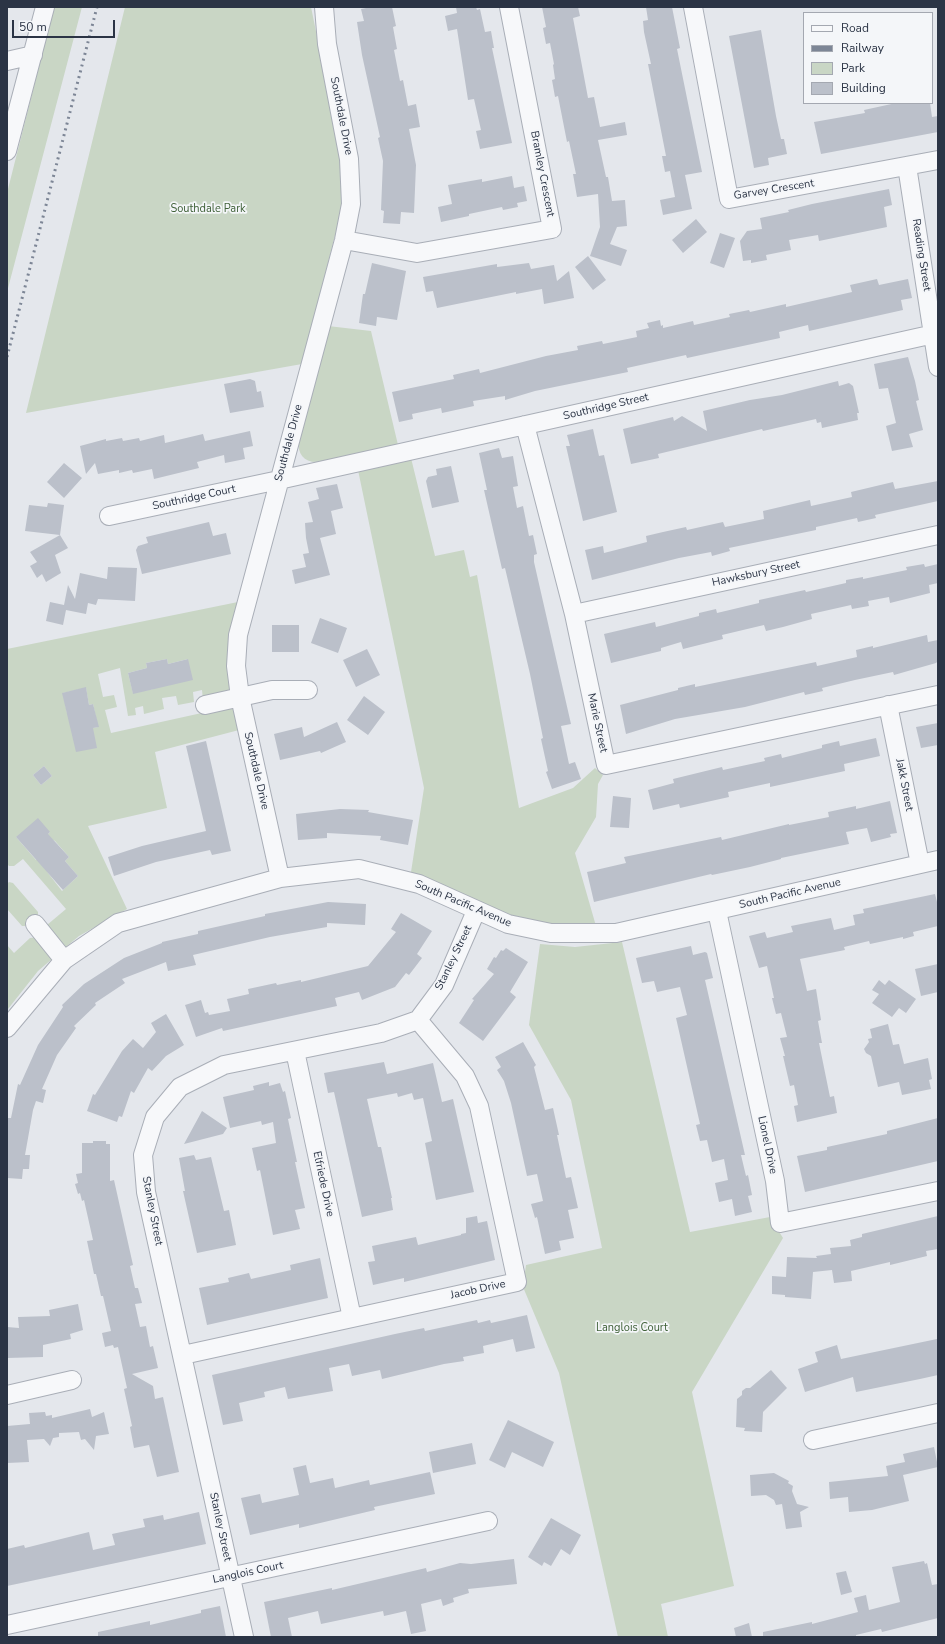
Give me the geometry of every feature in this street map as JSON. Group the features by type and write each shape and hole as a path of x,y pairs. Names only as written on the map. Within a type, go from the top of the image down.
{"street":[{"path":"8,146 45,7"},
{"name":"Southdale Drive","path":"280,878 240,697 236,666 238,635 344,240 351,204 349,159 327,44 324,7"},
{"name":"Bramley Crescent","path":"344,240 417,253 552,229 509,7"},
{"name":"Garvey Crescent","path":"693,7 729,199 938,160"},
{"path":"7,60 33,55"},
{"name":"Reading Street","path":"907,166 938,367"},
{"name":"Southridge Street","path":"279,480 934,334"},
{"name":"Marie Street","path":"525,425 574,614 606,765 888,705"},
{"name":"Southridge Court","path":"109,516 279,480"},
{"name":"Hawksbury Street","path":"574,614 938,535"},
{"path":"205,705 272,690 308,690"},
{"path":"888,705 938,695"},
{"name":"Jakk Street","path":"888,705 920,864"},
{"name":"South Pacific Avenue","path":"7,1028 64,960 118,923 280,878 359,869 419,884 476,911 508,924 558,933 616,933 938,860"},
{"name":"Stanley Street","path":"244,1637 146,1192 143,1155 155,1117 180,1087 224,1066 381,1033 418,1020 444,985 476,911"},
{"name":"Lionel Drive","path":"717,911 775,1181 780,1223 938,1191"},
{"path":"35,924 64,960"},
{"name":"Jacob Drive","path":"183,1355 517,1282 479,1106 465,1076 418,1020"},
{"name":"Elfriede Drive","path":"295,1051 352,1318"},
{"path":"7,1395 72,1380"},
{"path":"813,1440 938,1413"},
{"name":"Langlois Court","path":"7,1625 488,1522"}],"green space":[{"path":"54,7 82,7 7,292 7,193"},
{"name":"Southdale Park","path":"125,7 311,7 339,144 342,208 302,364 26,413"},
{"path":"328,326 371,331 398,445 319,462 309,461 301,454 298,440"},
{"path":"411,458 435,556 464,550 470,577 477,575 519,808 573,788 595,768 603,775 598,784 596,817 575,853 596,926 550,925 509,916 411,872 424,788 358,470"},
{"path":"238,602 231,692 203,700 202,690 193,692 194,702 178,705 176,696 162,698 164,709 144,714 143,706 135,708 136,715 128,716 120,668 98,674 103,697 114,695 117,707 105,710 111,733 229,707 234,707 239,730 155,752 167,808 88,826 127,909 79,936 66,947 59,944 47,925 66,909 23,859 14,866 9,866 7,864 7,649","holes":["167,659 168,664 188,659 153,689 133,693 128,673 147,668 146,663","86,688 89,705 93,704 98,727 93,728 67,713 63,693","44,766 52,776 41,785 33,775","50,832 46,836 55,841 69,857 65,861 78,876 62,891 48,873 40,856 36,860 16,837"]},
{"path":"9,882 13,883 38,912 38,916 25,926 22,926 7,909 7,884"},
{"path":"38,937 52,959 38,971 8,1009 7,945 14,953 30,938"},
{"name":"Langlois Court","path":"622,942 690,1232 770,1217 783,1238 692,1392 734,1586 661,1604 668,1637 618,1637 559,1373 523,1287 526,1265 602,1248 571,1100 529,1025 540,944 575,947"}],"building":[{"path":"371,7 392,7 396,26 393,27 397,49 394,50 400,81 403,80 408,106 416,104 420,127 409,129 416,165 414,213 401,212 400,224 383,223 384,211 381,210 383,161 378,138 380,137 362,55 357,22 364,21 361,9"},
{"path":"456,7 476,7 477,10 480,9 485,32 491,31 494,48 492,48 512,143 480,149 476,131 481,130 474,99 468,100 457,29 448,31 445,16 457,13"},
{"path":"542,7 578,7 580,16 573,18 588,98 594,97 600,127 625,122 627,135 598,140 606,177 608,177 612,201 625,200 627,226 617,227 610,244 627,250 621,266 590,256 600,227 598,194 577,197 573,174 576,174 569,141 567,142 558,96 555,97 552,80 555,79 554,64 550,43 546,44 543,28 546,27"},
{"path":"646,7 672,7 680,48 677,49 702,172 685,175 692,209 663,215 660,200 675,197 670,171 665,172 662,156 666,156 648,64 651,64 644,32 643,21 648,20"},
{"path":"761,30 776,116 781,139 784,139 787,154 768,158 769,165 754,168 729,36"},
{"path":"891,104 930,104 932,117 938,116 938,132 821,154 814,122 865,113 864,110"},
{"path":"512,176 514,188 524,186 527,201 517,203 518,207 503,210 502,207 441,222 438,207 452,204 448,185 482,179 482,182"},
{"path":"889,189 892,205 884,207 887,227 819,241 818,235 789,240 791,250 766,255 767,260 751,263 751,260 743,261 740,241 747,231 762,229 760,218 789,212 788,210 812,204"},
{"path":"696,219 707,232 683,253 672,240"},
{"path":"720,233 735,238 724,268 710,263"},
{"path":"588,256 606,280 593,290 575,267"},
{"path":"372,263 406,271 397,320 377,317 376,326 359,323 363,294 365,294"},
{"path":"529,263 531,269 554,265 557,281 569,271 574,298 544,304 542,289 516,294 516,292 437,308 433,291 426,292 423,277 497,264 497,267"},
{"path":"877,279 879,285 908,279 912,298 901,300 903,310 809,331 808,325 779,332 780,338 687,358 686,355 627,368 628,372 535,391 505,400 505,396 473,401 474,406 442,413 441,408 412,414 413,419 399,422 392,392 454,379 453,375 479,369 480,373 546,356 578,350 577,346 602,341 603,344 637,337 636,331 649,328 647,323 660,320 663,328 693,321 694,325 730,317 729,314 749,310 750,312 786,304 786,307 852,292 850,285"},
{"path":"908,357 919,400 916,401 923,430 909,434 913,447 892,451 886,426 896,423 888,388 879,389 874,364"},
{"path":"250,379 255,381 257,392 261,391 264,407 230,413 224,384"},
{"path":"838,381 839,386 849,383 853,386 859,413 857,413 858,420 822,428 821,422 817,423 816,419 763,431 762,429 658,454 659,458 631,464 623,429 673,417 674,421 682,416 707,431 703,411 750,400 782,395"},
{"path":"593,429 599,456 604,455 617,512 583,521 566,446 570,446 567,435"},
{"path":"250,431 253,446 243,448 245,459 225,463 224,455 197,462 199,468 154,479 152,469 133,473 132,470 119,473 119,470 98,474 95,463 86,474 80,446 106,439 106,441 122,438 123,441 139,438 140,441 164,435 165,443 203,434 205,441"},
{"path":"499,448 502,458 513,456 518,486 513,487 517,508 523,506 529,536 533,535 537,554 534,555 534,562 571,724 561,726 569,764 575,762 581,779 552,789 546,772 548,771 541,739 543,738 530,674 505,568 502,569 484,490 487,490 479,453"},
{"path":"64,463 82,478 64,498 47,482"},
{"path":"451,466 459,502 432,508 426,481 428,477 437,475 436,469"},
{"path":"938,481 938,501 875,515 876,518 858,522 857,518 816,527 816,530 729,548 730,551 712,556 711,552 679,558 592,580 585,550 603,546 604,553 647,542 646,536 686,527 687,530 723,522 725,527 764,519 763,511 810,500 811,506 852,497 851,492 893,482 895,489"},
{"path":"337,484 343,508 331,511 336,534 320,538 330,575 295,584 292,570 306,567 303,554 309,553 305,523 313,522 308,502 319,499 316,488"},
{"path":"48,503 64,505 60,535 25,531 29,505 47,507"},
{"path":"209,522 213,536 226,533 231,554 142,574 136,550 138,546 148,543 146,537"},
{"path":"60,535 68,548 55,555 61,573 46,582 42,574 37,578 30,566 37,562 30,552"},
{"path":"924,564 925,567 938,564 938,583 929,585 930,593 890,603 889,597 868,601 869,606 852,609 851,605 811,614 812,619 783,627 766,631 764,625 722,635 723,639 683,649 681,642 661,648 661,651 611,663 604,634 655,622 656,627 699,616 699,613 716,609 717,613 759,603 759,600 846,583 846,580 863,577 863,579 907,570 906,567"},
{"path":"108,567 137,568 135,601 98,599 96,605 88,603 86,614 66,610 63,625 46,621 50,602 64,605 68,585 75,599 80,573 107,579"},
{"path":"320,618 347,628 338,653 311,643"},
{"path":"272,625 299,625 299,652 272,652"},
{"path":"927,635 928,642 938,640 938,661 936,663 894,675 893,672 822,688 823,691 805,695 804,692 745,707 675,719 626,734 620,705 695,684 695,687 816,662 817,666 857,657 856,650 873,646 873,648"},
{"path":"367,649 380,675 356,687 343,660"},
{"path":"167,659 168,664 188,659 193,680 133,694 128,673 147,668 146,663"},
{"path":"86,687 89,705 93,704 99,727 93,728 97,748 76,752 62,693"},
{"path":"364,696 385,712 368,735 347,720"},
{"path":"337,722 346,742 321,753 320,751 280,760 274,734 302,727 304,737"},
{"path":"938,723 938,745 921,748 916,727"},
{"path":"876,738 880,756 844,764 845,771 770,787 770,783 728,792 729,797 680,808 679,804 653,810 648,790 674,783 673,779 722,767 723,770 765,761 764,758 781,754 782,758 822,748 822,745 839,741 840,746"},
{"path":"206,741 231,851 212,855 210,850 156,862 114,876 108,857 142,846 206,831 186,746"},
{"path":"44,766 52,776 41,785 33,775"},
{"path":"613,796 631,798 629,828 610,827"},
{"path":"890,801 897,833 890,834 891,837 871,842 867,828 846,832 849,844 781,858 750,867 711,874 594,902 587,872 626,863 624,857 721,837 722,840 789,824 829,817 828,812 856,806 856,809"},
{"path":"340,809 369,810 368,812 413,820 408,845 380,840 381,836 327,833 327,838 298,840 296,814"},
{"path":"38,818 50,832 48,834 69,857 65,861 78,876 63,890 16,837"},
{"path":"935,894 938,906 938,926 913,932 914,936 903,939 903,937 870,944 869,941 844,947 845,950 800,959 807,991 816,989 821,1020 818,1021 822,1043 819,1043 830,1097 834,1096 837,1113 797,1122 794,1106 798,1105 794,1085 790,1086 783,1056 785,1056 780,1038 787,1037 781,1013 776,1014 767,966 759,968 749,936 765,932 767,938 793,932 791,926 831,918 834,930 855,925 853,915 864,913 863,909"},
{"path":"328,902 366,904 365,925 327,923 327,927 270,937 193,955 196,965 168,971 166,962 122,979 125,983 95,1003 96,1005 74,1026 76,1028 57,1055 42,1089 46,1090 43,1103 36,1101 33,1110 25,1155 30,1155 29,1169 23,1169 22,1179 7,1178 7,1124 8,1118 11,1118 18,1084 20,1085 38,1045 63,1007 62,1005 84,984 124,958 162,942 198,934 198,931 265,916 265,914"},
{"path":"401,913 432,931 417,954 422,958 409,975 406,973 395,987 362,1000 359,992 335,998 337,1006 223,1031 222,1028 196,1037 185,1005 201,1000 205,1013 208,1012 209,1015 230,1011 227,999 249,994 248,989 276,983 277,985 301,980 301,982 368,966 396,932 391,929"},
{"path":"691,946 693,955 705,952 707,953 713,978 705,980 745,1155 741,1155 746,1176 748,1175 752,1195 748,1196 752,1212 735,1216 732,1199 719,1202 715,1183 728,1180 724,1159 712,1162 707,1140 700,1141 696,1125 700,1124 676,1018 687,1015 680,987 657,992 654,981 642,983 636,958"},
{"path":"506,948 528,962 510,992 516,997 483,1041 459,1023 474,1000 472,999 494,974 487,969 494,957 496,958 501,950 503,951"},
{"path":"938,964 938,992 921,996 915,969"},
{"path":"879,980 885,985 889,980 916,999 906,1013 899,1008 892,1017 872,1003 879,994 872,990"},
{"path":"166,1014 184,1045 166,1056 152,1071 148,1068 134,1093 131,1091 122,1117 119,1116 117,1122 87,1111 93,1094 95,1095 122,1051 133,1039 143,1048 156,1032 151,1023"},
{"path":"888,1024 893,1045 899,1044 904,1064 928,1058 932,1079 929,1080 931,1089 902,1095 899,1082 878,1087 871,1056 866,1053 864,1049 869,1042 868,1039 872,1038 870,1029"},
{"path":"523,1042 536,1065 534,1067 545,1110 553,1108 566,1178 571,1177 578,1208 568,1210 574,1238 559,1241 561,1250 545,1254 537,1217 535,1218 531,1204 543,1201 537,1174 527,1176 511,1103 504,1081 497,1070 501,1067 495,1057"},
{"path":"384,1062 387,1074 433,1063 442,1102 453,1099 474,1192 436,1200 425,1143 432,1141 423,1098 414,1100 412,1093 398,1097 397,1093 367,1099 378,1147 381,1147 392,1198 393,1210 362,1217 334,1092 328,1093 324,1073"},
{"path":"269,1082 269,1086 280,1083 283,1092 285,1091 291,1118 288,1119 297,1162 295,1162 305,1208 295,1210 300,1229 273,1235 260,1170 257,1171 252,1148 276,1143 273,1122 262,1125 261,1121 230,1128 223,1097 254,1090 253,1086"},
{"path":"202,1111 227,1128 223,1134 184,1144"},
{"path":"938,1118 938,1161 805,1192 797,1156 827,1150 827,1147 887,1134 887,1131"},
{"path":"93,1141 106,1141 106,1144 110,1144 110,1181 114,1180 133,1265 130,1266 135,1288 138,1288 142,1303 135,1304 140,1327 146,1326 150,1347 153,1346 158,1368 132,1374 153,1386 155,1399 163,1397 179,1472 157,1477 149,1445 134,1448 130,1427 132,1426 124,1389 127,1388 118,1347 114,1348 113,1345 105,1347 102,1333 111,1331 103,1296 101,1296 96,1274 94,1274 87,1241 93,1240 84,1200 82,1201 80,1193 78,1194 75,1184 78,1183 76,1174 82,1173 82,1143 93,1143"},
{"path":"194,1155 196,1160 211,1157 224,1211 229,1210 236,1245 197,1253 183,1191 185,1191 179,1158"},
{"path":"477,1216 478,1223 487,1221 495,1260 404,1282 404,1278 373,1285 368,1262 375,1261 372,1246 416,1237 418,1245 461,1235 466,1233 466,1218"},
{"path":"938,1216 938,1249 926,1251 927,1256 890,1265 890,1262 851,1271 852,1281 834,1283 832,1270 813,1272 811,1299 785,1297 785,1295 772,1294 772,1276 786,1277 787,1257 817,1258 816,1256 831,1254 830,1248 851,1246 850,1240 862,1237 862,1234"},
{"path":"320,1258 328,1298 207,1325 199,1288 229,1282 228,1278 249,1273 251,1279 291,1270 290,1265"},
{"path":"78,1304 83,1330 70,1334 71,1339 43,1345 43,1357 7,1358 7,1327 19,1328 18,1317 50,1316 49,1310"},
{"path":"527,1315 535,1348 516,1352 513,1339 483,1346 484,1353 463,1357 464,1361 444,1364 382,1379 380,1370 352,1376 349,1364 329,1368 333,1391 288,1399 285,1387 264,1392 265,1397 239,1403 243,1421 223,1425 212,1375 424,1328 425,1331 477,1320 478,1323 490,1320 491,1323"},
{"path":"937,1339 938,1375 856,1392 853,1377 805,1392 798,1369 818,1362 815,1352 837,1345 841,1359"},
{"path":"771,1370 787,1388 763,1412 762,1432 744,1431 745,1428 736,1427 737,1399 742,1395 742,1391 746,1388 750,1388"},
{"path":"90,1409 92,1417 104,1412 109,1434 96,1436 94,1450 85,1439 81,1440 79,1432 59,1433 59,1437 53,1438 50,1446 44,1439 27,1440 29,1462 7,1463 7,1426 30,1424 29,1413 45,1412 46,1416 52,1415 52,1418"},
{"path":"508,1420 554,1442 543,1467 512,1452 505,1468 489,1460"},
{"path":"472,1443 476,1464 433,1473 429,1452"},
{"path":"934,1447 938,1467 903,1475 909,1501 872,1510 849,1512 848,1497 830,1499 829,1482 888,1476 886,1466 905,1462 903,1454"},
{"path":"306,1465 310,1483 333,1478 335,1488 369,1480 370,1485 430,1472 435,1494 374,1507 375,1510 299,1528 299,1524 250,1535 241,1498 260,1494 262,1503 299,1495 293,1468"},
{"path":"774,1473 789,1481 788,1483 793,1486 792,1491 797,1504 809,1507 800,1512 802,1527 786,1529 782,1504 776,1505 774,1500 766,1495 751,1496 750,1475"},
{"path":"199,1512 206,1544 7,1586 7,1549 24,1545 25,1548 89,1532 93,1550 115,1545 112,1534 145,1527 143,1519 163,1515 164,1520"},
{"path":"551,1518 581,1535 570,1555 561,1549 551,1566 544,1562 542,1566 528,1557"},
{"path":"514,1559 517,1584 468,1589 469,1593 453,1598 454,1602 443,1606 441,1599 421,1604 426,1631 411,1634 406,1611 384,1616 383,1611 321,1624 318,1611 288,1618 292,1637 271,1637 264,1602 332,1588 332,1590 426,1568 427,1572 460,1563 471,1564"},
{"path":"924,1561 925,1564 927,1563 932,1585 938,1584 938,1618 882,1632 881,1629 856,1635 856,1637 763,1637 763,1632 812,1622 812,1624 858,1612 854,1598 866,1595 869,1610 900,1602 892,1567"},
{"path":"846,1571 852,1592 841,1595 836,1573"},
{"path":"220,1606 226,1637 98,1637 98,1632 150,1621 150,1625 201,1613 201,1610"},
{"path":"749,1623 752,1637 736,1637 734,1628"}],"railway":[{"path":"7,357 97,7"}]}
